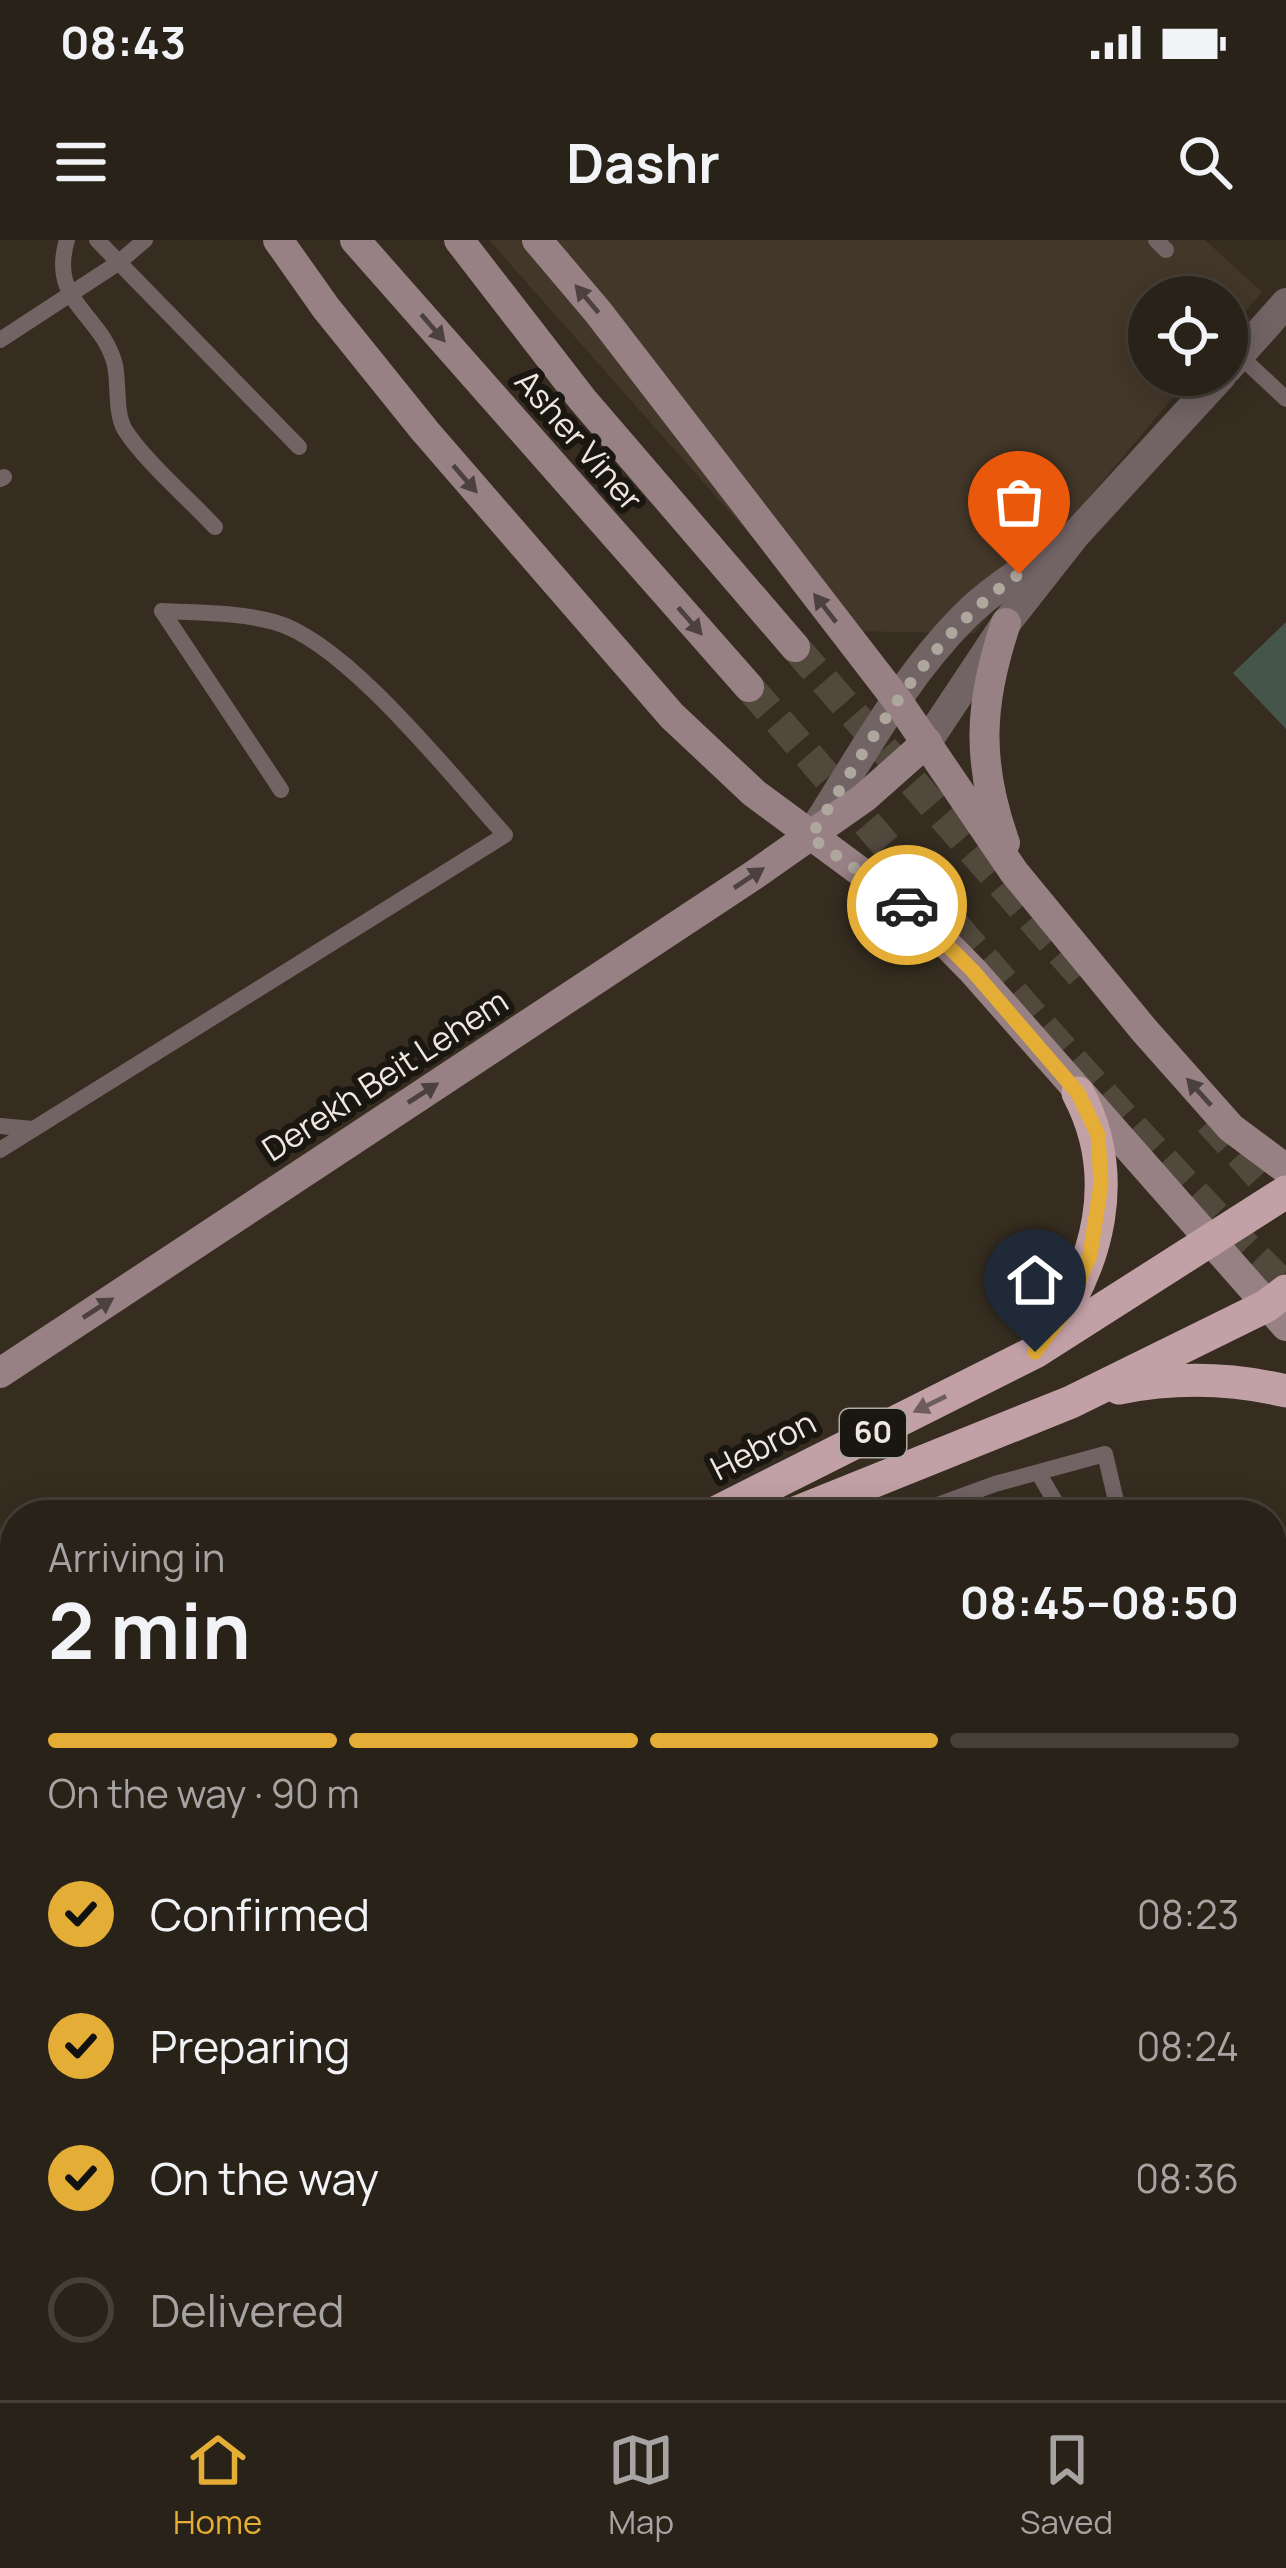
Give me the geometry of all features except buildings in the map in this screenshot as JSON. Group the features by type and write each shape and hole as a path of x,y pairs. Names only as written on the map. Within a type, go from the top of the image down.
{"highway":[{"path":"1035,1352 1081,1282 1096,1230 1098,1135 1078,1093"},
{"name":"Hebron","path":"741,1500 1035,1352 1286,1192"},
{"name":"60","path":"827,1500 1071,1402 1279,1308"},
{"path":"1071,1402 1123,1387 1168,1382 1239,1382 1286,1391"}],"main road":[{"path":"278,240 413,417 626,666 713,757 810,837 915,912 1209,1241 1279,1308"},
{"name":"Asher Viner","path":"356,240 749,687"},
{"name":"Asher Viner","path":"460,240 582,399 795,647"},
{"path":"537,240 598,312 897,700 1014,872 1231,1127 1286,1169"},
{"path":"1006,622 987,680 983,733 992,797 1014,872"},
{"name":"Derekh Beit Lehem","path":"0,1372 810,837 927,742"}],"street":[{"name":"Derekh Beit Lehem","path":"1248,346 1286,303"},
{"name":"Derekh Beit Lehem","path":"927,742 1006,622 1076,533 1203,396"},
{"name":"Derekh Beit Lehem","path":"810,837 897,700 963,618 1076,533"}],"lane":[{"path":"67,240 60,268 70,294 101,334 115,362 123,428 215,527"},
{"path":"97,240 299,447"},
{"path":"0,340 118,263 145,240"},
{"path":"1248,377 1286,399"},
{"path":"0,1150 505,835 374,691 330,654 277,622 162,611 281,790"},
{"path":"0,1126 34,1129"},
{"path":"951,1500 1105,1454 1117,1500"},
{"path":"1040,1474 1055,1500"}],"shaded area":[{"path":"489,240 1205,240 1244,276 1128,276 1128,396 1174,396 974,633 835,631"},
{"path":"1248,279 1262,292 1248,308"}],"green space":[{"path":"1286,622 1286,729 1233,673"}],"tunnel":[{"path":"795,647 1086,981"},
{"path":"749,687 1079,1067 1286,1287"},
{"path":"1209,1121 1286,1205"}],"way so far":[{"path":"907,905 810,837 897,700 932,655 963,618 1019,574"}],"route":[{"path":"907,905 973,971 1078,1093 1098,1135 1101,1184 1090,1255 1067,1309 1035,1352"}]}
